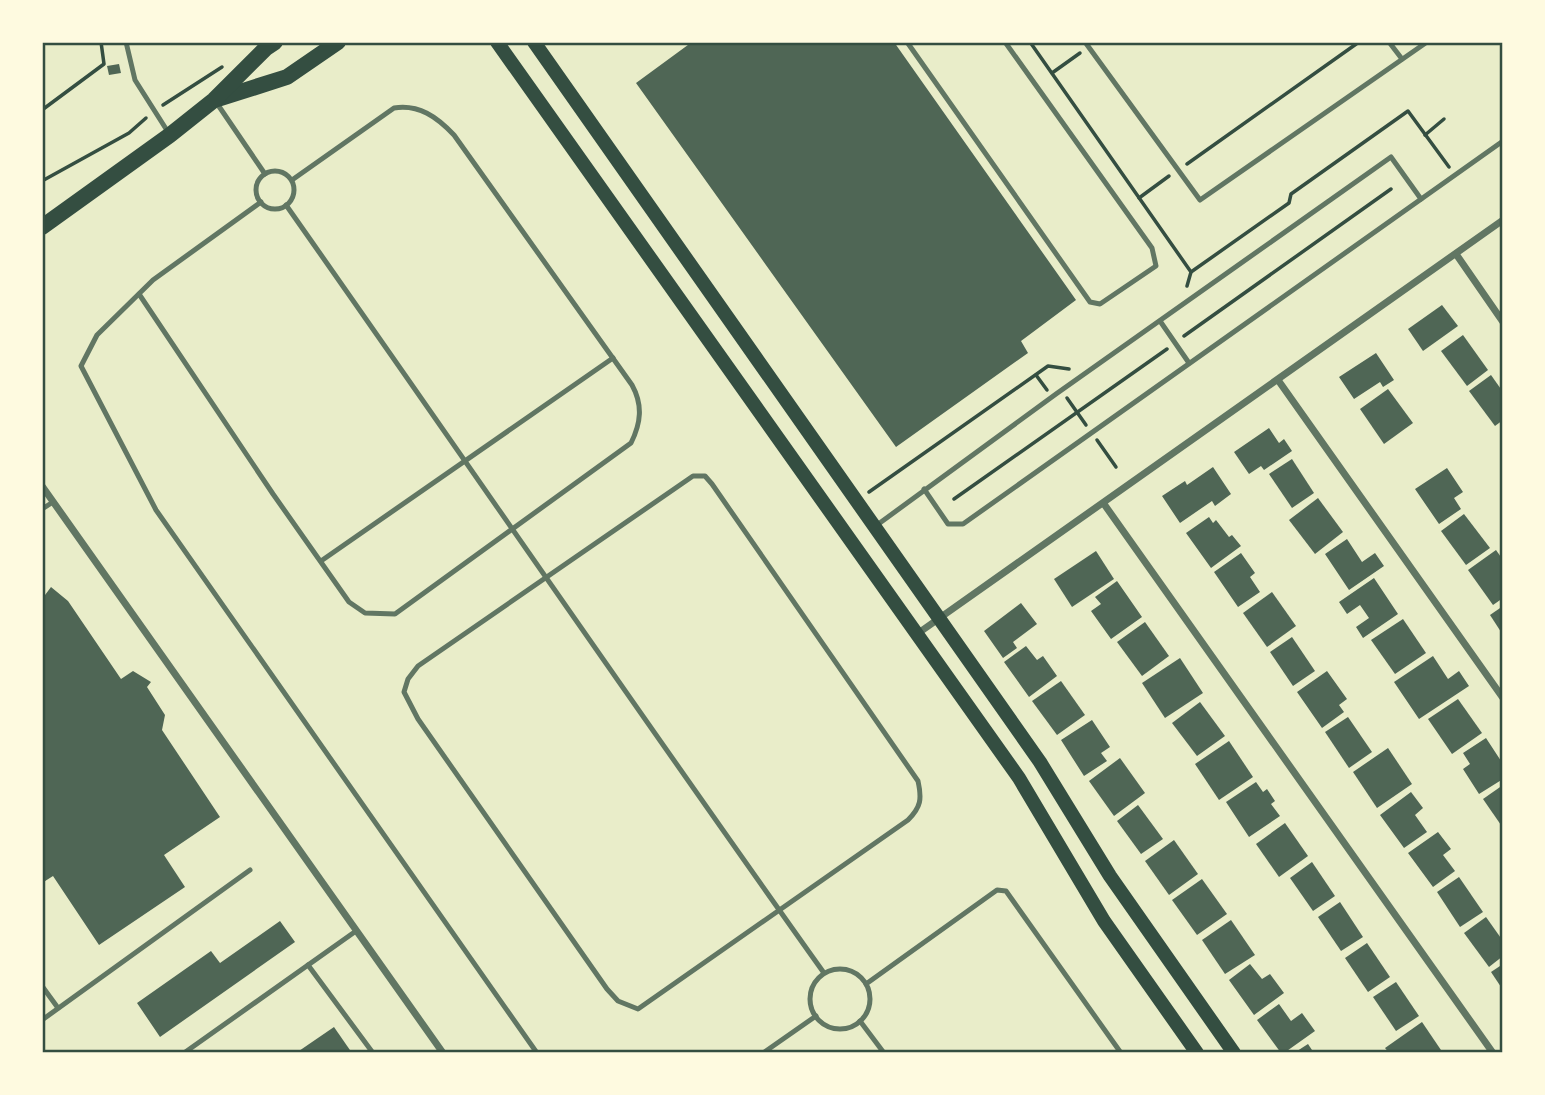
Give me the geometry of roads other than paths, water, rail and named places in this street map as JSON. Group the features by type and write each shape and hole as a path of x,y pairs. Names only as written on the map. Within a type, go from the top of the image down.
{"main road":[{"path":"42,227 170,135 214,100 275,42"},
{"path":"214,100 287,77 338,42"},
{"path":"498,42 1019,778 1104,921 1196,1053"},
{"path":"541,45 1040,762 1110,876 1234,1053"}],"street":[{"path":"917,634 1503,220"},
{"path":"1456,254 1503,322"},
{"path":"1278,380 1503,698"},
{"path":"42,486 443,1053"},
{"path":"1104,504 1493,1053"}],"lane":[{"path":"126,42 135,80 170,135"},
{"path":"907,42 1090,302 1100,304 1156,266 1152,248 1005,42"},
{"path":"1389,42 1402,60"},
{"path":"1087,45 1200,200 1427,42"},
{"path":"214,100 265,174"},
{"path":"139,294 349,602 366,614 395,614 631,443 637,430 639,398 454,135 441,122 408,106 394,108 292,180"},
{"path":"924,489 948,524 963,524 1503,141"},
{"path":"874,526 1391,157 1421,199"},
{"path":"276,171 288,175 292,180 294,192 286,205 271,208 261,202 257,184 265,174 276,171"},
{"path":"261,202 153,280 97,335 81,366 156,510 537,1053"},
{"path":"286,205 824,973"},
{"path":"1160,321 1189,363"},
{"path":"320,561 613,358"},
{"path":"693,476 705,476 720,495 918,781 922,799 917,811 908,820 779,910 638,1009 618,1001 418,719 404,692 408,679 418,666 693,476"},
{"path":"42,509 53,502"},
{"path":"42,1020 250,870"},
{"path":"866,984 997,890 1006,891 1121,1053"},
{"path":"183,1053 356,931"},
{"path":"308,965 373,1053"},
{"path":"833,970 852,971 866,984 870,1003 867,1013 860,1021 842,1029 823,1023 816,1016 810,998 812,988 824,973 833,970"},
{"path":"42,986 58,1008"},
{"path":"763,1053 816,1016"},
{"path":"860,1021 884,1053"}]}
